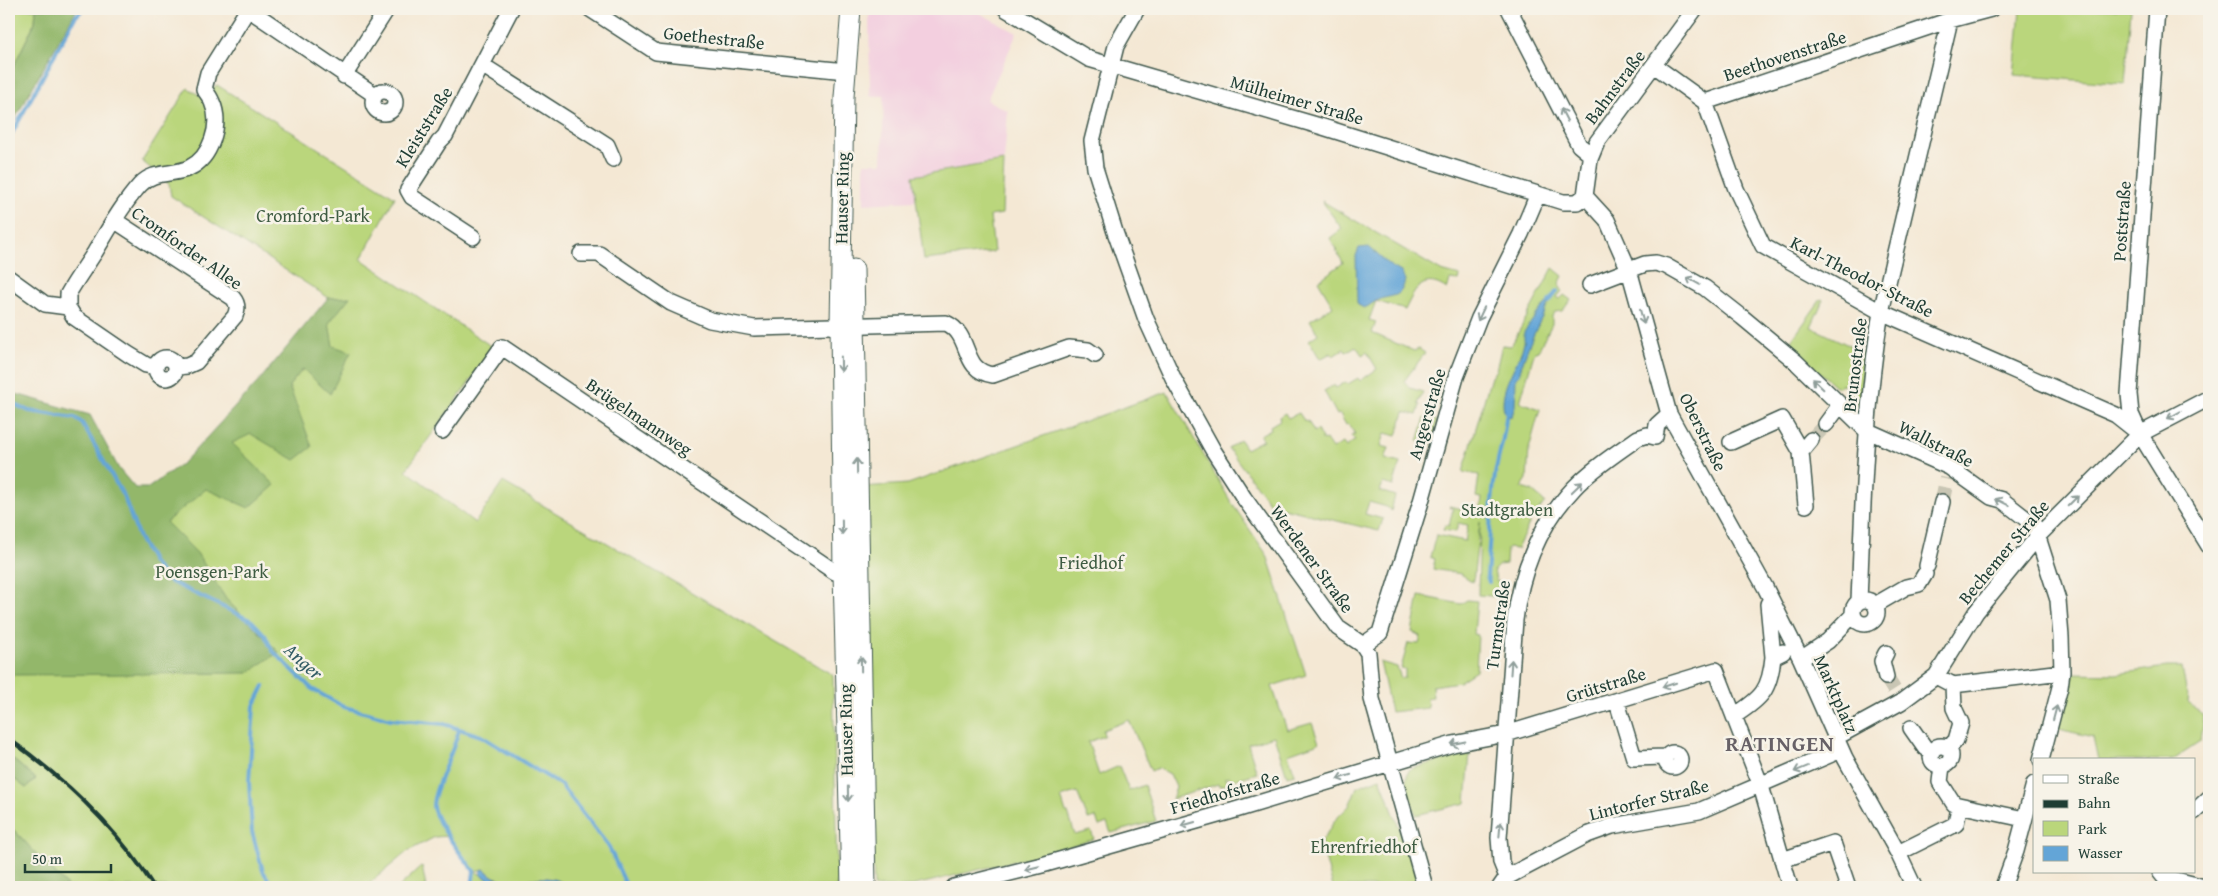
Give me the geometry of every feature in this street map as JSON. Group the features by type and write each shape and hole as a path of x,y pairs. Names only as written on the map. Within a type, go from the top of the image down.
{"main road":[{"name":"Hauser Ring","path":"851,9 846,71 847,325 851,575 851,887"},
{"name":"Hauser Ring","path":"851,575 866,887"}],"street":[{"path":"248,9 344,76 375,95"},
{"name":"Cromforder Allee","path":"114,220 233,298 236,302 237,311 235,316 196,362 187,366 177,367 173,376 164,378 158,375 156,367 146,366 74,317 68,307 68,294 114,220 141,184 150,176 172,174 191,168 207,152 214,136 215,116 213,103 204,89 208,73 248,9"},
{"path":"344,76 387,9"},
{"name":"Kleiststraße","path":"473,237 412,198 408,190 438,142 445,136 511,9"},
{"name":"Goethestraße","path":"590,9 656,52 846,71"},
{"name":"Mülheimer Straße","path":"1006,9 1089,59 1323,127 1553,199 1575,202 1585,196"},
{"name":"Werdener Straße","path":"1137,9 1122,33 1111,66 1095,126 1092,148 1095,168 1115,232 1139,287 1146,320 1174,380 1213,450 1244,498 1338,628 1363,645"},
{"path":"1509,9 1579,145 1590,156"},
{"name":"Bahnstraße","path":"1585,196 1590,156 1595,146 1695,9"},
{"name":"Beethovenstraße","path":"1705,102 1950,20 1991,9"},
{"name":"Poststraße","path":"2140,434 2131,414 2129,394 2157,9"},
{"name":"Brunostraße","path":"1856,608 1866,430 1881,312 1950,20"},
{"path":"482,65 606,145 614,159"},
{"path":"1654,66 1705,102"},
{"name":"Karl-Theodor-Straße","path":"1705,102 1736,189 1763,246 1881,312 2116,414 2140,434"},
{"name":"Angerstraße","path":"1363,645 1380,633 1420,505 1450,394 1474,329 1538,194"},
{"name":"Oberstraße","path":"1585,196 1607,220 1629,270 1669,414 1765,587 1789,652"},
{"path":"1115,232 1127,242"},
{"path":"581,254 599,254 671,303 710,320 754,328 946,323 960,333 973,366 983,374 993,375 1069,348 1088,350 1095,355"},
{"name":"Wallstraße","path":"1590,285 1650,263 1662,264 1705,288 1794,361 1866,430 1991,497 2002,500 2034,525 2039,535 2058,600 2062,672 2057,703 2042,758"},
{"path":"9,278 44,304 68,307"},
{"name":"Brügelmannweg","path":"442,431 502,347 835,572 851,575"},
{"name":"Bechemer Straße","path":"1838,744 1936,676 1976,612 2039,535 2140,434 2209,398"},
{"path":"1826,424 1840,405"},
{"name":"Turmstraße","path":"1504,884 1499,838 1506,734 1517,600 1526,569 1542,532 1578,485 1638,438 1647,435 1655,436 1658,425 1669,414"},
{"path":"1731,442 1782,419 1801,452 1806,505"},
{"path":"2140,434 2209,546"},
{"path":"1801,452 1811,440"},
{"path":"1876,605 1906,587 1919,584 1926,570 1942,502"},
{"path":"1765,587 1771,620 1789,652"},
{"path":"1790,887 1761,786 1734,716 1758,701 1789,652 1828,642 1865,600 1876,605"},
{"path":"1856,608 1855,620 1867,625 1873,622 1877,614 1876,605"},
{"path":"1363,645 1369,659 1372,699 1425,887"},
{"name":"Marktplatz","path":"1761,786 1838,744 1789,652"},
{"path":"1886,653 1882,661 1886,677"},
{"name":"Grütstraße","path":"1506,734 1617,702 1716,670 1734,716"},
{"path":"1936,676 1953,685 2062,672"},
{"path":"1949,748 1956,740 1962,723 1954,708 1953,685"},
{"path":"1617,702 1634,758 1666,757"},
{"path":"1911,728 1925,748 1932,752"},
{"name":"Friedhofstraße","path":"954,887 1011,880 1453,744 1506,734"},
{"path":"1838,744 1898,853 1914,887"},
{"path":"1942,745 1949,748 1952,756 1950,761 1942,766 1935,764 1932,760 1934,748 1942,745"},
{"path":"1942,766 1940,782 1954,804 1960,807 2024,819"},
{"name":"Lintorfer Straße","path":"1504,884 1587,835 1612,826 1699,811 1761,786"},
{"path":"2003,887 2016,851 2033,788"},
{"path":"2196,810 2209,798"},
{"path":"1898,853 1956,824 1960,807"},
{"path":"1782,860 1833,844 1848,887"},
{"path":"2162,874 2204,887"}],"shaded area":[{"path":"869,9 972,9 1017,33 987,100 1008,111 1004,161 914,176 915,201 864,204 864,163 882,163 884,96 870,96"}],"green space":[{"path":"9,9 36,9 35,22 9,76"},
{"path":"36,9 77,9 9,129 9,76 35,22"},
{"path":"2131,9 2125,84 2014,75 2020,10"},
{"path":"217,85 395,197 361,259 494,348 406,470 475,523 503,482 833,675 837,887 569,887 559,881 541,878 515,881 506,880 493,877 484,869 475,871 502,887 472,887 474,871 449,836 435,837 408,851 365,887 68,887 9,825 9,775 26,788 36,779 9,756 9,398 136,498 186,464 259,385 329,298 171,196 169,184 142,161 188,88 201,96"},
{"path":"1004,161 1002,214 990,216 994,252 924,260 913,176"},
{"path":"1322,201 1441,271 1460,276 1459,281 1450,280 1447,289 1439,284 1432,283 1426,283 1421,286 1412,296 1405,310 1376,301 1369,320 1376,322 1372,333 1414,351 1419,349 1425,353 1404,381 1410,388 1423,392 1418,404 1420,405 1417,415 1404,412 1397,436 1385,433 1381,446 1389,448 1385,459 1400,463 1393,486 1383,483 1380,491 1395,496 1391,511 1387,507 1369,502 1365,514 1383,519 1379,531 1271,505 1228,448 1240,440 1246,449 1263,440 1260,435 1271,429 1270,426 1280,420 1279,417 1285,413 1288,418 1299,413 1305,422 1308,421 1314,432 1317,430 1323,441 1326,440 1332,449 1343,443 1346,447 1355,440 1352,436 1355,434 1349,424 1346,425 1340,414 1337,415 1324,391 1334,385 1336,388 1346,382 1348,384 1358,378 1360,381 1377,369 1367,352 1362,355 1356,346 1346,352 1344,349 1333,356 1331,353 1320,359 1309,340 1318,334 1310,320 1333,306 1318,281 1343,263 1330,238 1342,229"},
{"name":"Stadtgraben","path":"1553,268 1563,276 1559,284 1562,291 1557,297 1560,299 1564,295 1571,300 1562,311 1555,312 1552,316 1552,324 1533,357 1520,402 1540,409 1529,449 1527,479 1521,488 1532,491 1545,502 1531,520 1517,549 1507,548 1506,564 1499,565 1494,570 1496,581 1505,584 1504,597 1478,595 1480,522 1473,582 1461,574 1433,569 1435,559 1430,557 1436,535 1465,541 1468,525 1458,523 1456,532 1443,530 1445,525 1449,526 1453,509 1449,506 1480,513 1482,498 1476,497 1479,475 1463,472 1491,377 1496,370 1502,345 1511,346"},
{"path":"350,297 329,323 333,346 351,352 330,394 303,369 289,386 312,447 295,460 251,434 232,443 275,485 249,508 206,489 166,522 197,553 226,599 279,652 248,673 9,675 9,392 90,415 119,469 135,488 148,488 184,462 258,382 328,298"},
{"path":"1821,299 1823,300 1811,327 1867,354 1862,411 1846,398 1850,393 1849,386 1842,384 1837,388 1789,344"},
{"name":"Friedhof","path":"1167,392 1231,502 1267,555 1306,675 1272,686 1287,730 1312,723 1319,743 1288,754 1295,774 1287,776 1274,736 1248,744 1257,773 1230,781 1229,777 1225,778 1227,784 1219,786 1218,784 1172,799 1176,787 1170,774 1158,768 1151,771 1129,720 1103,730 1104,736 1088,742 1099,775 1119,766 1129,791 1144,785 1156,821 1111,833 1107,823 1099,826 1096,817 1088,819 1077,792 1061,797 1066,813 1068,813 1075,835 1091,831 1094,839 1056,851 907,887 874,887 862,487 908,484"},
{"path":"1425,418 1437,421 1431,445 1418,441"},
{"path":"1419,596 1461,604 1467,600 1477,601 1474,634 1478,635 1476,671 1459,682 1432,686 1433,697 1427,698 1428,708 1391,712 1380,662 1397,667 1401,678 1405,678 1405,669 1401,668 1408,643 1419,644 1421,636 1412,632"},
{"path":"2167,667 2182,667 2188,702 2203,715 2200,742 2176,758 2098,758 2093,737 2058,729 2071,673 2116,674"},
{"name":"Ehrenfriedhof","path":"1470,752 1466,803 1416,815 1407,786 1410,769"},
{"path":"9,756 36,779 26,788 9,775"},
{"name":"Ehrenfriedhof","path":"1380,778 1422,887 1333,887 1321,843 1335,820 1349,806 1357,787"},
{"path":"9,825 68,887 9,887"},
{"path":"422,866 426,887 399,887"}],"water":[{"path":"1369,247 1389,265 1401,272 1405,280 1398,294 1378,300 1364,308 1358,305 1357,302 1356,256 1359,248"},
{"path":"1548,302 1528,347 1519,375 1516,378 1515,406 1512,416 1506,417 1503,407 1505,388 1521,352 1524,332 1538,312"},
{"path":"484,869 493,877 506,880 550,879 559,881 569,887 551,887 544,884 502,887 481,875 481,870"}],"waterway":[{"name":"Anger","path":"9,139 75,17 83,9"},
{"name":"Stadtgraben","path":"1549,302 1557,291"},
{"name":"Anger","path":"9,402 29,411 75,418 82,423 124,497 139,538 153,563 169,581 252,621 265,635 272,650 312,689 344,707 391,719 444,724 481,736 561,785 609,847 627,887"},
{"path":"1489,582 1487,576 1493,487 1506,417"},
{"path":"264,686 254,706 249,782 252,832 263,871 273,887"},
{"path":"459,729 436,789 433,806 444,830 474,871 472,887"}],"tunnel":[{"path":"1811,440 1826,424"},
{"path":"1942,502 1947,478"},
{"path":"1886,677 1896,693"}],"railway":[{"path":"9,739 30,754 89,806 124,845 154,887"}],"district":[{"name":"RATINGEN","path":"1780,743"}],"park label":[{"name":"Cromford-Park","path":"313,216"},
{"name":"Poensgen-Park","path":"212,572"}]}
